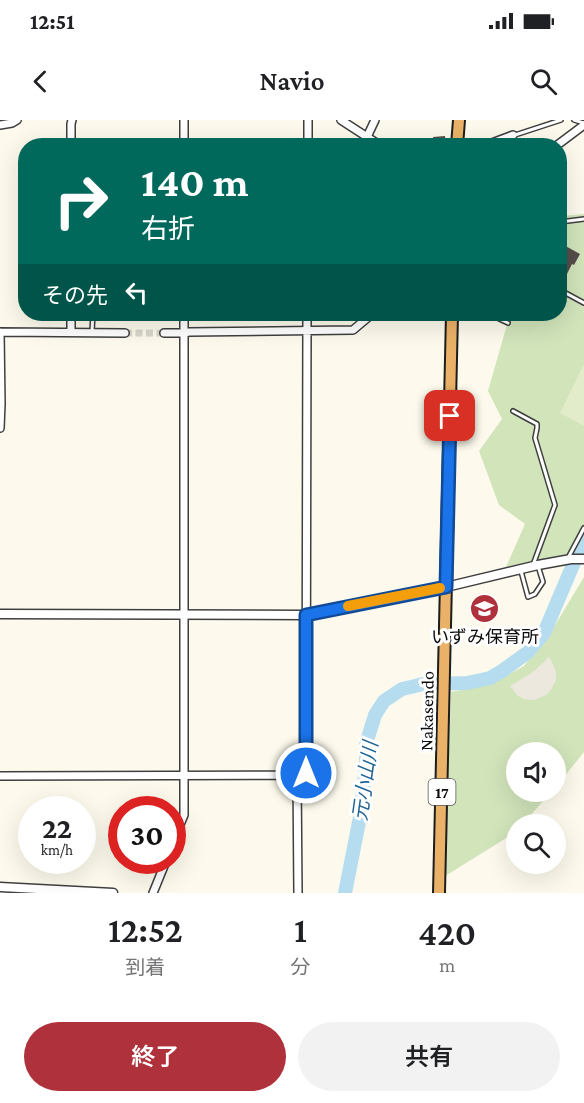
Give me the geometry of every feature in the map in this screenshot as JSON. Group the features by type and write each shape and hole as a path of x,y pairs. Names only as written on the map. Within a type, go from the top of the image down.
{"highway":[{"path":"458,138 459,120"},
{"name":"Nakasendo","path":"439,893 452,321"}],"street":[{"path":"0,125 17,120"},
{"path":"71,138 72,120"},
{"path":"184,120 184,138"},
{"path":"308,120 308,138"},
{"path":"341,120 367,137 375,120"},
{"path":"566,138 584,124"},
{"path":"505,138 513,135"},
{"path":"71,321 71,332"},
{"path":"184,321 184,796"},
{"path":"0,776 297,775 306,773 307,321"},
{"path":"164,333 353,330 364,321"},
{"path":"0,428 0,332 125,333"},
{"path":"0,614 306,615 446,587 535,566 584,559"},
{"path":"297,775 298,893"},
{"path":"153,893 161,874"},
{"path":"0,887 113,893"}],"lane":[{"path":"513,135 561,120"},
{"path":"574,120 584,124"},
{"path":"567,221 584,219"},
{"path":"567,294 584,303"},
{"path":"92,333 93,321"},
{"path":"504,321 508,323"},
{"path":"513,411 537,424 535,438 555,505 535,566 543,582 535,594 528,597 521,569"},
{"path":"569,560 584,528"}],"green space":[{"path":"584,214 584,553 572,553 506,567 525,524 499,505 479,451 502,419 488,391 508,321 567,321 567,215"},
{"path":"584,364 584,426 560,413"},
{"path":"584,577 584,752 566,774 566,742 506,742 506,802 542,802 532,814 506,814 506,838 445,876 451,692 500,679 524,666 549,635"}],"shaded area":[{"path":"549,657 556,672 556,680 551,690 534,700 518,696 510,686 533,672"}],"building":[{"path":"567,247 580,254 574,265 572,264 567,274"}],"waterway":[{"name":"元小山川","path":"345,893 360,817 366,744 375,715 384,701 402,689 423,684 467,683 490,678 527,653 544,633 584,539"}],"tunnel":[{"path":"125,333 164,333"}],"slow traffic":[{"path":"348,606 440,588"}],"place":[{"name":"いずみ保育所","path":"485,608"}],"route":[{"path":"306,773 306,615 446,587 450,416"}]}
